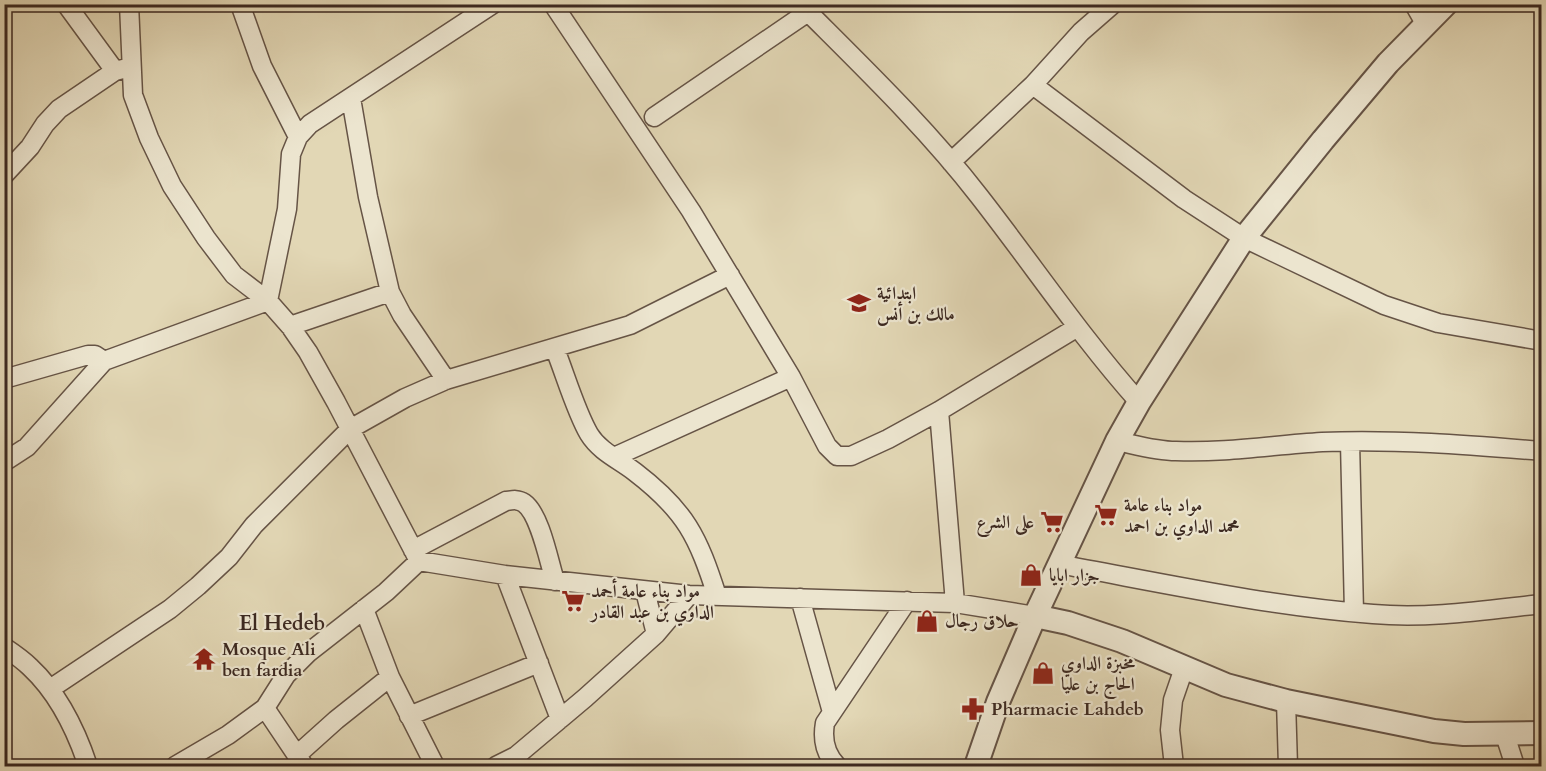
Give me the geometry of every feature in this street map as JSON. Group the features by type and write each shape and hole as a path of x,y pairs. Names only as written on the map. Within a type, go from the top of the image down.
{"street":[{"path":"66,4 123,69 149,138 172,186 206,238 234,274 268,301 290,326 314,362 416,555"},
{"path":"123,69 129,4"},
{"path":"240,4 262,66 298,136"},
{"path":"268,301 287,209 291,154 298,136 310,124 493,4"},
{"path":"553,4 692,212 791,377 826,446 837,456 851,456 888,439 939,411 1076,328"},
{"path":"951,162 1033,85 1081,32 1113,4"},
{"path":"1414,4 1426,25"},
{"path":"976,766 998,702 1058,564 1117,441 1139,402 1244,238 1388,63 1446,4"},
{"path":"654,117 806,7 932,138 979,196 1076,328 1139,402"},
{"path":"4,175 30,147 45,124 59,109 123,69"},
{"path":"1033,85 1184,199 1244,238 1384,305 1438,323 1542,341"},
{"path":"351,98 368,197 390,292 402,315 446,380"},
{"path":"50,688 170,609 198,586 229,557 254,525 350,429 405,398 446,380 630,325 730,275"},
{"path":"290,326 390,292"},
{"path":"4,462 27,447 104,361 268,301"},
{"path":"555,349 589,435 602,449 636,472 673,505 691,528 705,559 717,596"},
{"path":"4,379 88,355 95,355 104,361"},
{"path":"614,458 791,377"},
{"path":"939,411 955,603"},
{"path":"1117,441 1173,452 1220,452 1382,441 1460,444 1542,451"},
{"path":"1350,442 1354,612"},
{"path":"176,766 228,735 265,708 286,675 308,653 386,592 416,555 506,501 516,499 525,504 536,519 555,581"},
{"path":"416,555 505,574 689,596 955,603 1068,623 1122,641 1226,685 1286,701 1434,731 1505,735 1542,733"},
{"path":"1058,564 1271,603 1375,615 1440,614 1542,604"},
{"path":"505,574 560,719"},
{"path":"645,591 656,634"},
{"path":"496,766 518,761 560,719 656,634 689,596"},
{"path":"800,598 832,712"},
{"path":"837,766 826,750 823,734 825,723 907,601"},
{"path":"364,609 390,677 435,766"},
{"path":"5,648 30,666 50,688 70,720 88,766"},
{"path":"409,716 539,663"},
{"path":"1174,766 1171,720 1173,700 1184,668"},
{"path":"265,708 300,761 336,720 390,677"},
{"path":"1286,701 1288,766"},
{"path":"1505,735 1515,766"}],"place":[{"name":"ابتدائية مالك بن أنس","path":"859,303"},
{"name":"مواد بناء عامة محمد الداوي بن احمد","path":"1106,515"},
{"name":"على الشرع","path":"1052,522"},
{"name":"جزار ابايا","path":"1031,575"},
{"name":"مواد بناء عامة أحمد الداوي بن عبد القادر","path":"573,601"},
{"name":"حلاق رجال","path":"927,621"},
{"name":"Mosque Ali ben fardia","path":"204,659"},
{"name":"مخبزة الداوي الحاج بن عليا","path":"1043,673"},
{"name":"Pharmacie Lahdeb","path":"973,709"}],"district":[{"name":"El Hedeb","path":"282,623"}]}
